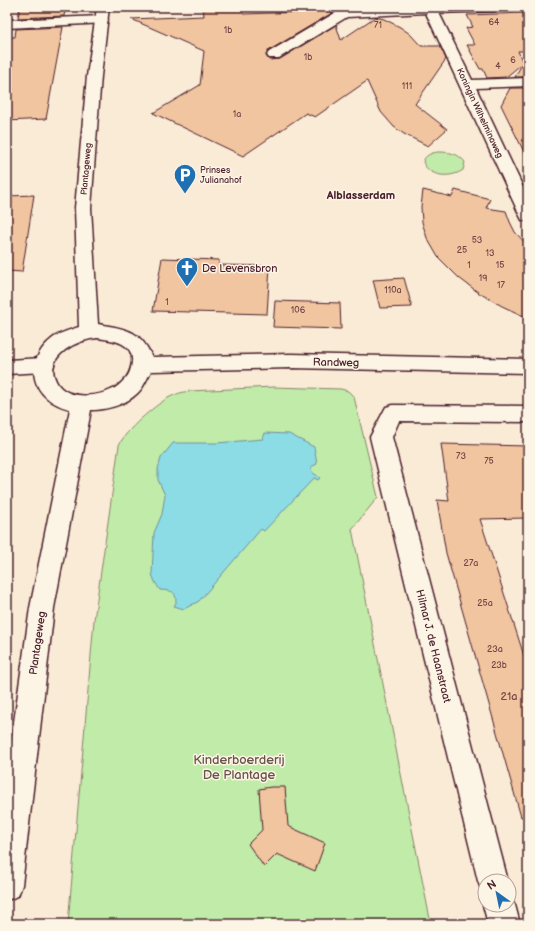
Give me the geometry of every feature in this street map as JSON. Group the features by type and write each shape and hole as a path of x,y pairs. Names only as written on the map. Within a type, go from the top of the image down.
{"street":[{"path":"274,55 344,13 494,7"},
{"name":"Koningin Wilhelminaweg","path":"431,10 528,216"},
{"path":"7,24 102,14"},
{"name":"Plantageweg","path":"89,332 83,208 94,76 102,14"},
{"path":"467,84 528,82"},
{"path":"512,183 528,182"},
{"path":"89,332 110,332 128,338 134,342 141,352 143,364 137,381 120,395 98,403 82,403 64,400 51,390 44,378 44,365 50,353 69,338 89,332"},
{"name":"Randweg","path":"143,364 291,361 528,366"},
{"path":"7,367 44,365"},
{"name":"Plantageweg","path":"7,885 42,608 82,403"},
{"name":"Hilmar J. de Haanstraat","path":"491,873 381,437 393,413 528,414"},
{"path":"501,913 504,924"}],"green space":[{"path":"438,152 450,153 462,159 465,162 463,170 458,173 447,175 435,174 430,171 423,162 429,155"},
{"name":"Kinderboerderij De Plantage","path":"273,387 341,389 348,391 354,397 378,497 352,529 431,924 68,924 94,620 119,445 128,432 148,412 176,394 190,391"}],"water":[{"path":"265,433 289,434 314,447 317,464 311,467 312,472 320,478 318,480 314,478 264,531 261,529 199,601 184,609 174,606 176,603 174,593 160,590 152,574 154,533 162,514 165,495 158,480 158,469 161,458 173,443 217,443 263,439"}],"building":[{"path":"20,7 66,7 64,16 18,18"},
{"path":"203,7 242,7 243,14 331,11 332,13 268,51 266,56 269,60 280,59 336,25 341,40 375,17 384,19 400,27 410,34 421,46 440,46 446,59 415,104 447,129 428,146 404,134 394,127 381,112 367,81 315,117 306,113 243,156 153,113 200,85 204,51 131,19 204,16"},
{"path":"528,13 528,51 518,51 523,63 506,77 487,78 483,69 480,69 467,45 475,45 466,28 473,27 467,15"},
{"path":"63,27 46,119 7,121 7,42 10,42 11,37 15,37 16,29"},
{"path":"528,53 528,77 515,77"},
{"path":"510,88 528,88 528,160 501,105"},
{"path":"423,190 452,197 455,190 490,199 486,208 506,211 515,232 528,246 528,318 479,293 459,278 438,257 427,238 422,222 421,207"},
{"path":"34,195 22,272 7,271 7,196"},
{"path":"162,258 219,260 219,265 270,266 267,314 153,311"},
{"path":"404,278 412,307 380,308 373,280"},
{"path":"275,301 340,303 341,329 273,327"},
{"path":"441,444 528,446 528,518 480,519 528,668 528,816 521,817 446,553 437,500 449,501"},
{"path":"285,787 288,826 325,843 315,871 277,854 264,867 248,844 262,830 259,789"}],"place":[{"name":"Prinses Julianahof","path":"185,194"},
{"name":"De Levensbron","path":"187,288"}],"district":[{"name":"Alblasserdam","path":"361,195"}]}
